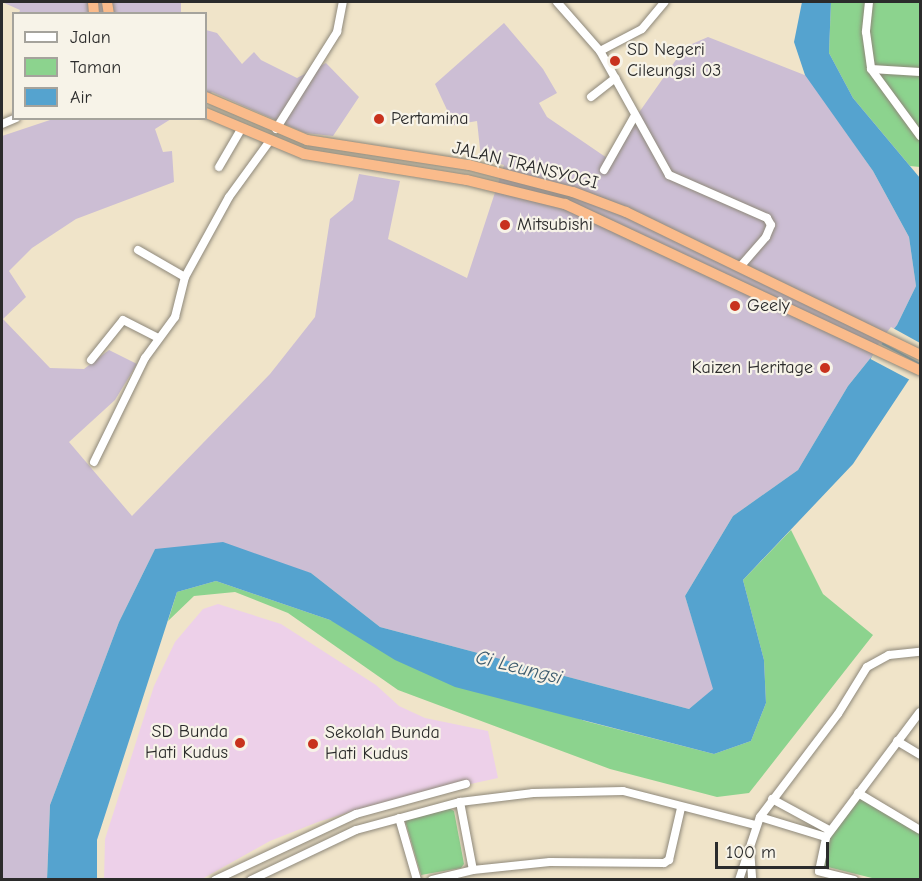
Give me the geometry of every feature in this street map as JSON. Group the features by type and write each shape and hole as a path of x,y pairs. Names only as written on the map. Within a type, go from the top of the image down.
{"highway":[{"name":"JALAN TRANSYOGI","path":"207,97 276,129 307,140 370,152 469,165 573,192 740,267 921,355"},
{"name":"JALAN TRANSYOGI","path":"207,114 240,131 304,154 467,180 565,204 921,370"},
{"path":"368,165 370,152"}],"street":[{"path":"276,129 337,32 343,2"},
{"path":"556,2 600,51 634,117 669,175 767,218 771,225 766,237 740,267"},
{"path":"600,51 642,29 665,2"},
{"path":"869,2 866,32 871,69 921,136"},
{"path":"871,69 921,72"},
{"path":"591,97 615,78"},
{"path":"604,170 634,117"},
{"path":"219,168 240,131"},
{"path":"94,462 158,337 175,317 185,277 229,197 269,142"},
{"path":"138,250 185,277"},
{"path":"91,360 123,320 158,337"},
{"path":"739,879 755,825 772,799 838,714 867,667 889,656 921,652"},
{"path":"854,879 819,875 827,833 921,712"},
{"path":"897,741 921,755"},
{"path":"215,879 356,814 466,784"},
{"path":"251,879 325,842 399,818 460,802 533,793 623,791 681,808 755,825"},
{"path":"858,793 921,831"},
{"path":"772,799 827,833"},
{"path":"460,802 473,870"},
{"path":"432,879 473,870 574,861 664,863 669,860 681,808"},
{"path":"760,817 827,833"},
{"path":"399,818 417,879"},
{"path":"750,848 752,879"}],"shaded area":[{"path":"2,2 181,2 181,12 19,12 20,10"},
{"path":"504,23 543,69 557,93 539,103 547,117 607,158 685,47 708,37 807,76 873,171 909,237 916,286 897,325 848,386 798,470 733,516 685,596 714,689 689,709 380,627 311,573 155,549 119,622 50,805 47,879 2,879 2,136 50,120 169,120 155,129 163,152 172,151 174,182 76,219 32,248 9,271 26,297 3,319 50,368 84,369 109,350 137,364 115,400 69,442 132,516 270,374 315,317 330,219 353,200 359,174 400,181 388,239 467,278 504,165 481,158 477,121 454,125 435,84"},
{"path":"207,30 217,33 242,64 254,52 261,60 297,78 326,63 359,97 333,136 305,133 212,92 207,95"},
{"name":"Sekolah Bunda Hati Kudus","path":"218,604 281,624 376,685 399,706 425,718 488,731 498,778 369,806 318,822 270,841 202,879 104,880 105,839 154,686 175,642 203,609"}],"green space":[{"path":"831,2 920,2 920,167 910,166 853,98 829,53"},
{"path":"791,530 823,594 873,635 749,793 717,797 610,769 398,690 288,613 235,592 194,596 168,621 177,592 216,581 330,620 585,721 714,754 751,741 766,703 764,660 743,580"},
{"path":"859,797 920,832 920,879 876,879 824,866 826,839"},
{"path":"449,808 454,811 464,864 461,868 421,875 405,820"}],"water":[{"name":"Ci Leungsi","path":"802,2 831,2 829,53 853,98 920,178 920,363 853,464 743,580 764,660 766,703 751,741 714,754 455,687 395,660 330,620 216,581 177,592 97,840 97,879 47,880 50,805 119,622 155,549 223,542 311,573 380,627 689,709 713,689 685,596 733,516 798,470 848,386 897,325 916,286 909,237 873,171 805,75 794,42"}],"pier":[{"path":"891,327 920,343 920,363 880,341"},
{"path":"879,343 920,365 912,381 871,359"}],"place":[{"name":"SD Negeri Cileungsi 03","path":"615,61"},
{"name":"Pertamina","path":"379,119"},
{"name":"Mitsubishi","path":"505,225"},
{"name":"Geely","path":"735,306"},
{"name":"Kaizen Heritage","path":"825,368"},
{"name":"SD Bunda Hati Kudus","path":"240,743"},
{"name":"Sekolah Bunda Hati Kudus","path":"313,744"}]}
